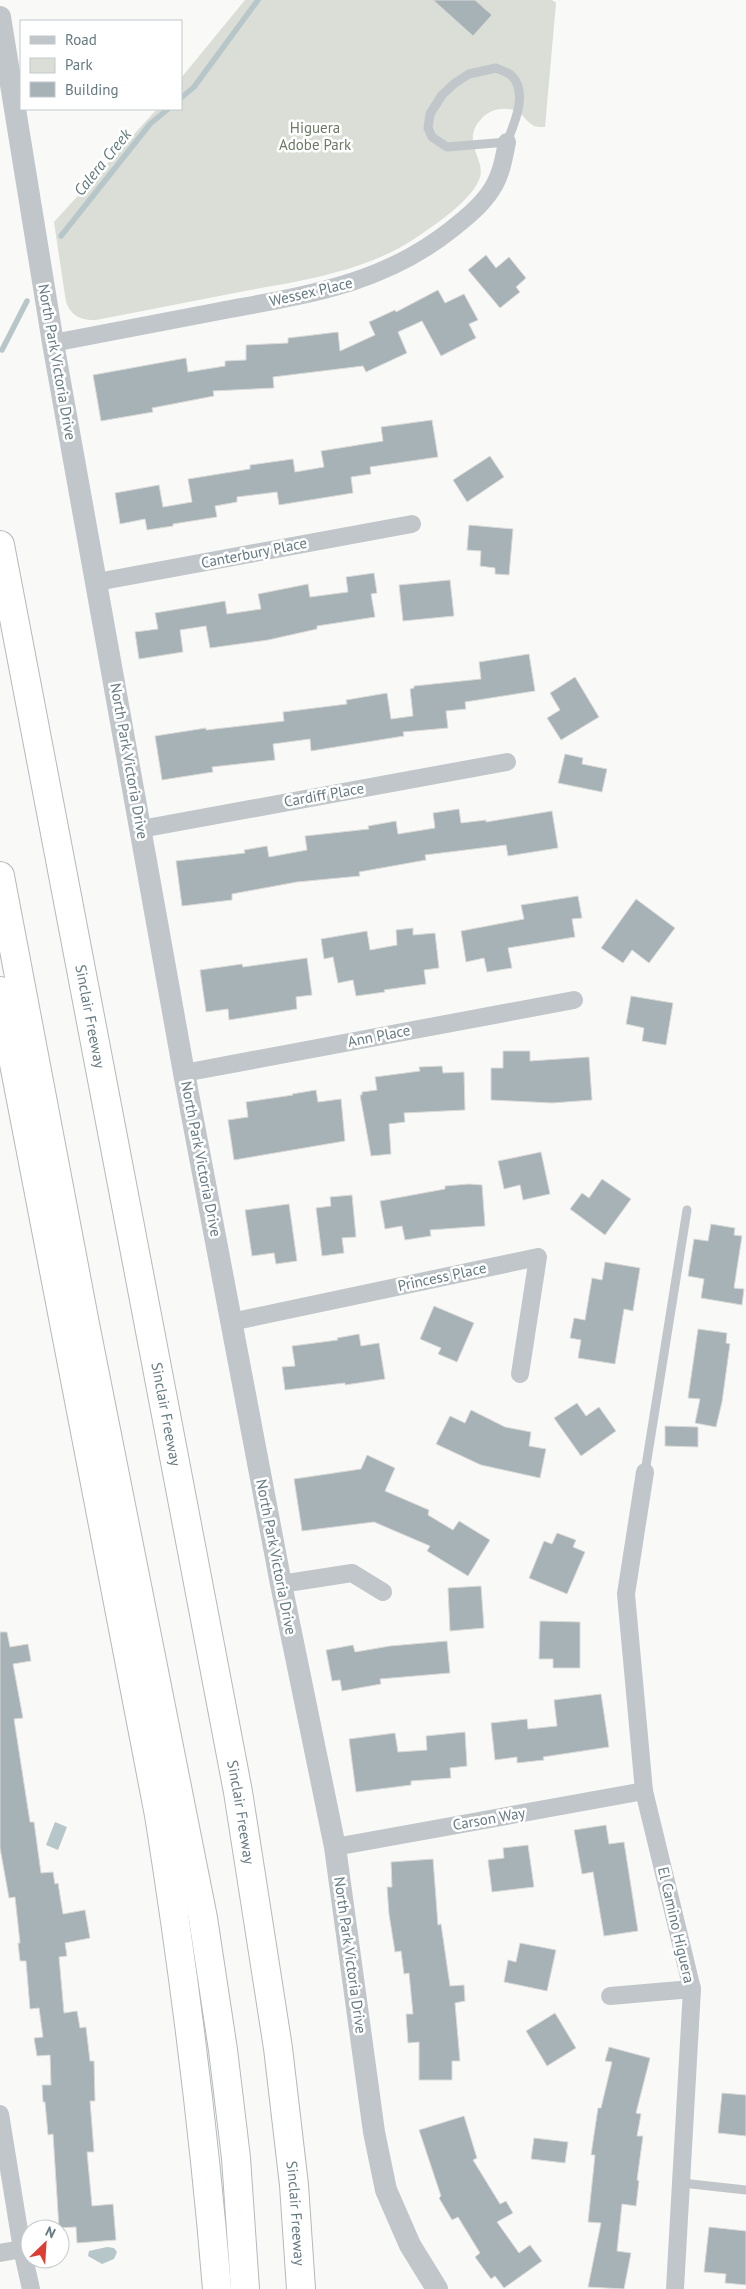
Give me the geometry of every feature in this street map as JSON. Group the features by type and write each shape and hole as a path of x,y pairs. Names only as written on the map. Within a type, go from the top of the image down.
{"highway":[{"name":"Sinclair Freeway","path":"0,545 238,1792 278,2048 294,2184 301,2289"},
{"path":"0,876 84,1316 203,1918 223,2050 236,2158 245,2289"},
{"path":"0,991 159,1815 196,2067 217,2289"}],"street":[{"name":"North Park Victoria Drive","path":"0,17 53,343 184,1073 281,1584 335,1847 374,2132 386,2190 410,2245 437,2289"},
{"name":"Wessex Place","path":"53,343 291,298 339,287 379,274 409,259 439,240 470,216 492,188 501,171 507,142"},
{"name":"Canterbury Place","path":"97,582 412,524"},
{"name":"Cardiff Place","path":"141,828 507,762"},
{"name":"Ann Place","path":"184,1073 574,1000"},
{"name":"Princess Place","path":"231,1322 538,1257 520,1374"},
{"name":"El Camino Higuera","path":"645,1472 626,1594 644,1791 692,1989 675,2289"},
{"path":"281,1584 352,1573 383,1592"},
{"name":"Carson Way","path":"335,1847 644,1791"},
{"path":"610,1996 692,1989"},
{"path":"0,2114 20,2237"},
{"path":"0,2254 20,2249"},
{"path":"26,2269 31,2289"}],"lane":[{"path":"496,68 510,74 517,86 517,115 507,142 447,147 432,137 428,128 430,114 442,95 455,83 469,74 496,68"},
{"path":"645,1472 688,1210"},
{"path":"682,2183 746,2190"}],"green space":[{"name":"Higuera Adobe Park","path":"245,0 552,0 556,3 545,127 530,124 512,109 496,110 484,116 475,127 473,135 473,143 481,174 478,182 468,197 420,235 380,257 358,266 313,278 96,320 86,320 78,317 71,311 66,302 54,222 156,110 182,110 182,77"}],"shaded area":[{"path":"55,1822 67,1827 58,1850 46,1845"},
{"path":"107,2247 114,2248 117,2252 114,2259 102,2264 88,2256 89,2251"}],"building":[{"path":"433,0 475,0 492,15 473,36"},
{"path":"486,255 496,268 509,257 526,278 516,287 520,292 500,308 468,270"},
{"path":"438,290 445,303 464,294 478,320 469,324 476,338 441,356 422,321 398,332 407,353 366,372 363,366 273,377 274,388 213,391 214,396 152,408 153,412 101,421 93,375 186,358 188,372 225,366 225,361 246,360 246,345 288,343 288,338 338,332 340,351 375,335 369,322 395,310 396,312"},
{"path":"432,420 438,457 370,467 371,474 351,477 353,493 279,505 277,492 237,497 237,502 215,506 217,517 147,530 145,519 120,524 115,493 159,485 163,507 192,502 188,479 250,469 250,465 293,459 295,472 324,467 321,451 383,441 381,427"},
{"path":"490,456 504,477 467,502 453,480"},
{"path":"469,525 513,529 509,575 495,574 495,568 480,566 481,551 467,550"},
{"path":"374,573 377,593 371,594 375,617 317,626 317,629 268,640 210,648 206,626 180,630 183,652 139,659 135,632 158,629 155,613 225,601 227,614 261,609 258,594 308,584 310,597 348,592 346,577"},
{"path":"450,580 454,616 403,621 399,585"},
{"path":"529,654 535,691 465,702 466,709 446,711 448,728 403,732 404,736 311,751 310,739 273,744 275,760 212,767 213,772 162,780 155,736 206,728 206,730 284,721 283,712 347,704 346,700 387,693 391,719 413,716 410,689 414,688 414,686 481,679 479,662"},
{"path":"575,677 599,717 561,740 547,718 560,710 550,693"},
{"path":"565,754 583,758 582,764 607,769 602,792 558,783"},
{"path":"459,809 461,823 486,820 486,822 552,811 558,848 508,856 506,845 425,855 426,860 359,872 360,876 297,882 232,894 232,900 182,906 176,861 245,853 244,850 267,846 269,857 307,850 305,836 369,829 368,826 396,821 398,834 435,828 433,813"},
{"path":"578,896 582,918 572,919 575,937 508,948 512,968 487,972 484,958 466,962 461,931 524,919 521,905"},
{"path":"636,899 675,928 649,963 632,950 623,963 601,948"},
{"path":"413,928 413,935 435,933 439,968 424,970 426,984 356,996 353,980 338,983 333,957 324,959 321,939 367,931 370,950 397,945 396,930"},
{"path":"307,958 312,995 296,997 297,1009 229,1020 228,1009 206,1012 200,970 242,964 243,967"},
{"path":"631,996 673,1003 666,1045 642,1041 644,1028 626,1024"},
{"path":"503,1051 530,1051 530,1061 589,1057 592,1100 552,1103 491,1100 491,1068 503,1068"},
{"path":"442,1066 443,1073 464,1072 465,1110 404,1113 405,1122 389,1124 391,1154 371,1156 360,1095 362,1095 362,1092 377,1090 375,1077 420,1071 419,1067"},
{"path":"316,1090 318,1102 341,1099 345,1141 234,1160 228,1120 248,1117 246,1102"},
{"path":"541,1152 550,1194 523,1200 520,1185 504,1189 498,1161"},
{"path":"602,1179 631,1199 605,1235 570,1209 582,1193 589,1198"},
{"path":"482,1185 485,1226 430,1230 431,1236 405,1240 402,1226 385,1229 380,1201 445,1189 445,1186"},
{"path":"352,1195 356,1237 342,1238 344,1253 322,1256 316,1208 331,1206 330,1197"},
{"path":"289,1204 297,1261 276,1264 274,1253 252,1256 245,1210"},
{"path":"711,1224 735,1228 734,1235 742,1236 734,1288 744,1289 742,1305 701,1298 704,1279 688,1276 694,1239 708,1241"},
{"path":"605,1262 640,1268 633,1311 624,1309 615,1364 578,1358 581,1340 570,1338 574,1318 585,1320 592,1278 602,1280"},
{"path":"434,1306 474,1323 457,1362 438,1354 441,1348 420,1339"},
{"path":"698,1329 727,1333 726,1343 730,1344 722,1402 716,1427 695,1423 700,1399 688,1398"},
{"path":"359,1334 361,1346 379,1343 385,1379 345,1385 345,1383 285,1390 282,1367 295,1366 292,1346 338,1340 337,1338"},
{"path":"577,1403 586,1416 599,1407 616,1431 581,1456 554,1418"},
{"path":"471,1410 505,1427 531,1432 529,1446 546,1449 540,1478 481,1465 436,1444 450,1416 465,1423"},
{"path":"665,1426 698,1427 698,1447 665,1446"},
{"path":"367,1455 395,1468 385,1491 429,1510 428,1515 453,1530 459,1521 490,1540 468,1576 427,1551 430,1546 374,1522 302,1531 294,1479 361,1469"},
{"path":"557,1533 576,1540 573,1547 585,1552 567,1594 529,1578 544,1541 552,1544"},
{"path":"481,1586 484,1628 450,1631 448,1588"},
{"path":"540,1621 580,1622 580,1668 553,1668 553,1659 539,1659"},
{"path":"0,1632 7,1632 10,1647 28,1644 31,1661 13,1664 23,1718 14,1719 30,1822 34,1822 41,1873 53,1872 55,1884 58,1883 63,1914 85,1910 90,1938 65,1943 67,1956 59,1957 64,2013 77,2011 80,2028 86,2027 90,2061 94,2061 95,2101 90,2101 94,2152 87,2152 92,2206 113,2204 116,2240 77,2243 76,2227 70,2227 70,2219 58,2219 53,2134 48,2135 42,2085 51,2085 50,2055 37,2056 34,2038 43,2037 39,2008 30,2009 26,1961 20,1961 15,1897 9,1898 0,1848"},
{"path":"447,1641 450,1673 380,1679 381,1684 342,1691 340,1680 332,1681 326,1650 353,1645 355,1652 390,1646"},
{"path":"601,1694 609,1747 543,1757 544,1760 517,1763 517,1757 495,1760 491,1723 527,1719 528,1729 557,1726 554,1700"},
{"path":"465,1732 467,1766 450,1768 451,1778 411,1781 411,1785 356,1792 349,1739 395,1733 398,1752 427,1750 426,1736"},
{"path":"606,1825 609,1844 624,1842 638,1931 604,1936 593,1872 582,1874 574,1830"},
{"path":"528,1845 534,1887 492,1892 488,1860 504,1858 503,1848"},
{"path":"433,1859 438,1925 441,1924 450,1986 464,1985 465,2001 455,2003 460,2061 452,2061 452,2080 419,2080 419,2042 408,2043 406,2014 413,2014 409,1973 404,1974 401,1951 395,1952 389,1914 387,1887 392,1887 391,1862"},
{"path":"520,1943 556,1950 547,1991 504,1982 508,1960 516,1962"},
{"path":"555,2013 576,2048 547,2066 526,2031"},
{"path":"609,2047 650,2058 636,2113 641,2114 637,2136 643,2136 637,2180 639,2181 636,2206 622,2204 617,2251 631,2253 624,2289 588,2287 601,2223 588,2222 595,2155 591,2155 598,2108 601,2108 612,2062 605,2061"},
{"path":"722,2093 746,2095 746,2136 718,2133"},
{"path":"464,2116 477,2158 473,2160 500,2204 506,2201 513,2213 497,2222 519,2253 530,2245 542,2261 504,2288 495,2276 491,2279 475,2257 480,2253 458,2217 452,2220 439,2198 441,2196 419,2130"},
{"path":"534,2138 568,2142 565,2163 531,2159"},
{"path":"709,2227 746,2231 746,2285 725,2283 726,2274 704,2272"}],"waterway":[{"name":"Calera Creek","path":"182,97 194,87 258,0"},
{"name":"Calera Creek","path":"61,236 150,124 167,110"},
{"name":"Calera Creek","path":"2,350 27,301"}]}
